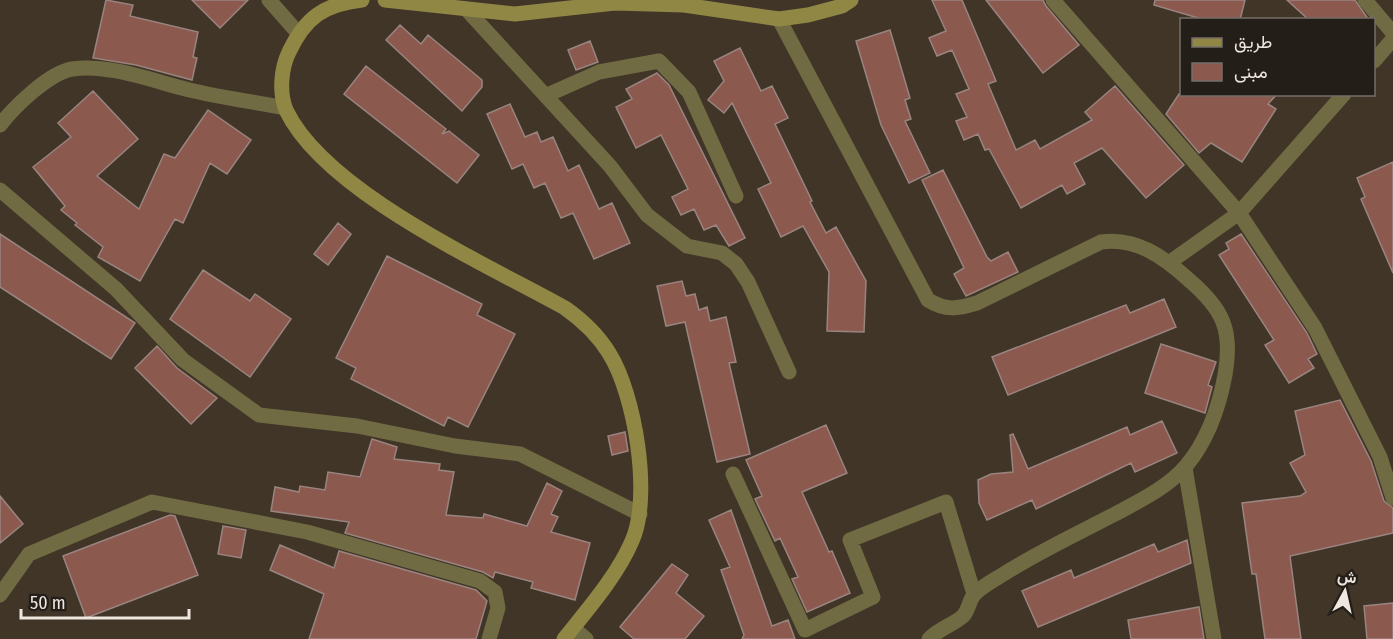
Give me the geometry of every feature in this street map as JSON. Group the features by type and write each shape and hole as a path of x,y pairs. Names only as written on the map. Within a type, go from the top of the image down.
{"main road":[{"path":"362,0 337,3 314,16 298,33 287,56 281,84 285,108 301,135 343,176 406,221 565,308 584,322 610,354 627,394 641,461 640,514 633,539 622,562 569,633"},
{"path":"385,0 515,14 615,3 684,5 779,19 808,15 842,6 851,0"}],"street":[{"path":"268,0 298,33"},
{"path":"1053,0 1239,213 1315,328 1380,457 1393,498"},
{"path":"1365,0 1393,33"},
{"path":"467,10 610,166 647,215 687,246 722,254 736,264 748,282 789,372"},
{"path":"779,19 928,300 956,310 977,303 1101,242 1119,240 1138,246 1170,262 1204,292 1221,314 1228,332 1228,354 1215,415 1185,468 1151,495 1004,574 974,594 963,616 940,628 929,639"},
{"path":"1375,60 1393,39"},
{"path":"547,95 599,72 659,61 688,92 736,196"},
{"path":"0,124 11,111 55,76 70,69 95,67 197,92 285,108"},
{"path":"1170,262 1239,213 1342,96"},
{"path":"0,190 116,289 183,360 259,415 357,426 455,446 520,454 640,514"},
{"path":"1185,468 1214,639"},
{"path":"733,474 805,630 873,597 850,540 946,502 974,594"},
{"path":"0,596 29,554 152,502 307,532 480,581 495,592 498,608 489,639"},
{"path":"569,633 586,639"}],"building":[{"path":"106,0 133,5 130,16 198,32 193,57 197,58 192,80 136,65 93,58"},
{"path":"192,0 248,0 220,28"},
{"path":"932,0 962,0 996,81 988,84 1016,150 1035,140 1040,149 1092,120 1085,112 1115,86 1184,165 1146,198 1102,148 1074,163 1085,184 1067,194 1062,185 1021,208 989,149 985,150 978,134 964,140 956,121 967,117 956,94 969,89 952,50 937,56 929,38 946,31"},
{"path":"986,0 1043,0 1079,45 1043,73"},
{"path":"1155,0 1245,0 1240,18 1198,18 1154,5"},
{"path":"1287,0 1355,0 1368,18 1307,18"},
{"path":"400,25 421,44 428,35 482,80 482,87 462,111 386,40"},
{"path":"890,30 910,98 905,100 911,119 905,121 930,173 909,183 881,125 856,41"},
{"path":"590,41 598,62 576,70 568,50"},
{"path":"740,48 761,91 772,86 788,118 775,124 826,233 836,227 866,281 864,332 827,331 829,272 803,226 781,237 758,189 771,183 732,103 724,113 708,100 724,81 714,61"},
{"path":"366,66 446,129 442,134 449,131 479,155 457,183 344,94"},
{"path":"657,73 669,85 745,238 729,246 716,225 704,230 694,209 681,215 672,197 688,189 661,135 636,148 616,107 632,99 626,89"},
{"path":"93,91 138,139 97,176 139,209 164,154 175,158 208,110 251,140 227,174 210,163 183,223 175,219 140,281 98,257 103,247 75,225 77,223 61,210 65,206 33,167 71,137 58,123"},
{"path":"1179,94 1180,96 1275,96 1268,104 1276,109 1242,162 1211,143 1199,153 1166,114"},
{"path":"510,104 525,137 537,132 541,142 553,137 568,171 579,165 599,209 612,203 630,243 594,259 573,213 561,218 545,183 534,188 523,164 512,169 487,114"},
{"path":"1393,162 1393,273 1361,199 1365,197 1357,178"},
{"path":"943,170 987,257 991,261 1008,252 1018,272 966,296 954,274 964,268 922,180"},
{"path":"338,223 351,234 328,265 314,254"},
{"path":"0,234 135,323 111,359 0,287"},
{"path":"1241,234 1307,333 1317,354 1308,359 1314,368 1289,383 1265,345 1274,340 1219,255 1229,249 1226,243"},
{"path":"387,256 482,304 477,315 515,334 468,427 448,417 444,426 351,379 356,368 336,358"},
{"path":"203,270 250,301 255,294 291,319 250,377 170,319"},
{"path":"682,281 686,296 695,294 699,310 707,307 710,321 726,317 736,362 729,363 750,454 717,462 685,322 666,326 657,286"},
{"path":"1164,299 1176,327 1008,395 992,357 1126,305 1130,313"},
{"path":"1161,344 1216,362 1208,385 1212,387 1205,413 1145,393"},
{"path":"157,346 177,368 217,398 191,424 135,368"},
{"path":"1340,400 1371,461 1384,501 1393,508 1393,533 1290,556 1301,639 1265,639 1256,574 1252,574 1242,503 1300,496 1306,492 1290,463 1305,455 1295,411"},
{"path":"1162,421 1177,453 1135,472 1131,463 1036,509 1032,500 987,520 979,503 978,480 991,474 1013,472 1010,435 1013,434 1028,469 1127,427 1130,435"},
{"path":"826,425 847,473 802,492 850,593 807,612 792,579 798,577 780,538 775,541 755,499 762,496 746,460"},
{"path":"625,432 628,451 612,455 608,436"},
{"path":"372,439 397,447 394,459 440,464 439,470 454,472 446,515 483,518 484,514 527,526 547,483 562,491 551,514 558,517 551,532 590,543 575,600 531,588 533,582 495,572 493,578 483,572 345,533 349,522 271,511 275,487 299,492 300,486 325,490 328,472 360,477"},
{"path":"0,496 23,524 0,543"},
{"path":"731,510 772,626 788,620 795,639 742,639 744,635 721,570 730,567 709,520"},
{"path":"170,515 175,516 198,575 86,618 63,556"},
{"path":"223,526 246,530 241,558 218,554"},
{"path":"1187,540 1191,563 1038,627 1022,591 1071,570 1074,578 1154,544 1158,552"},
{"path":"280,545 334,568 339,551 476,590 487,601 476,639 309,639 324,594 270,570"},
{"path":"672,564 688,575 676,593 704,616 685,639 634,639 620,627"},
{"path":"1393,603 1393,639 1367,639 1364,606"},
{"path":"1199,607 1204,639 1131,639 1128,620"}]}
